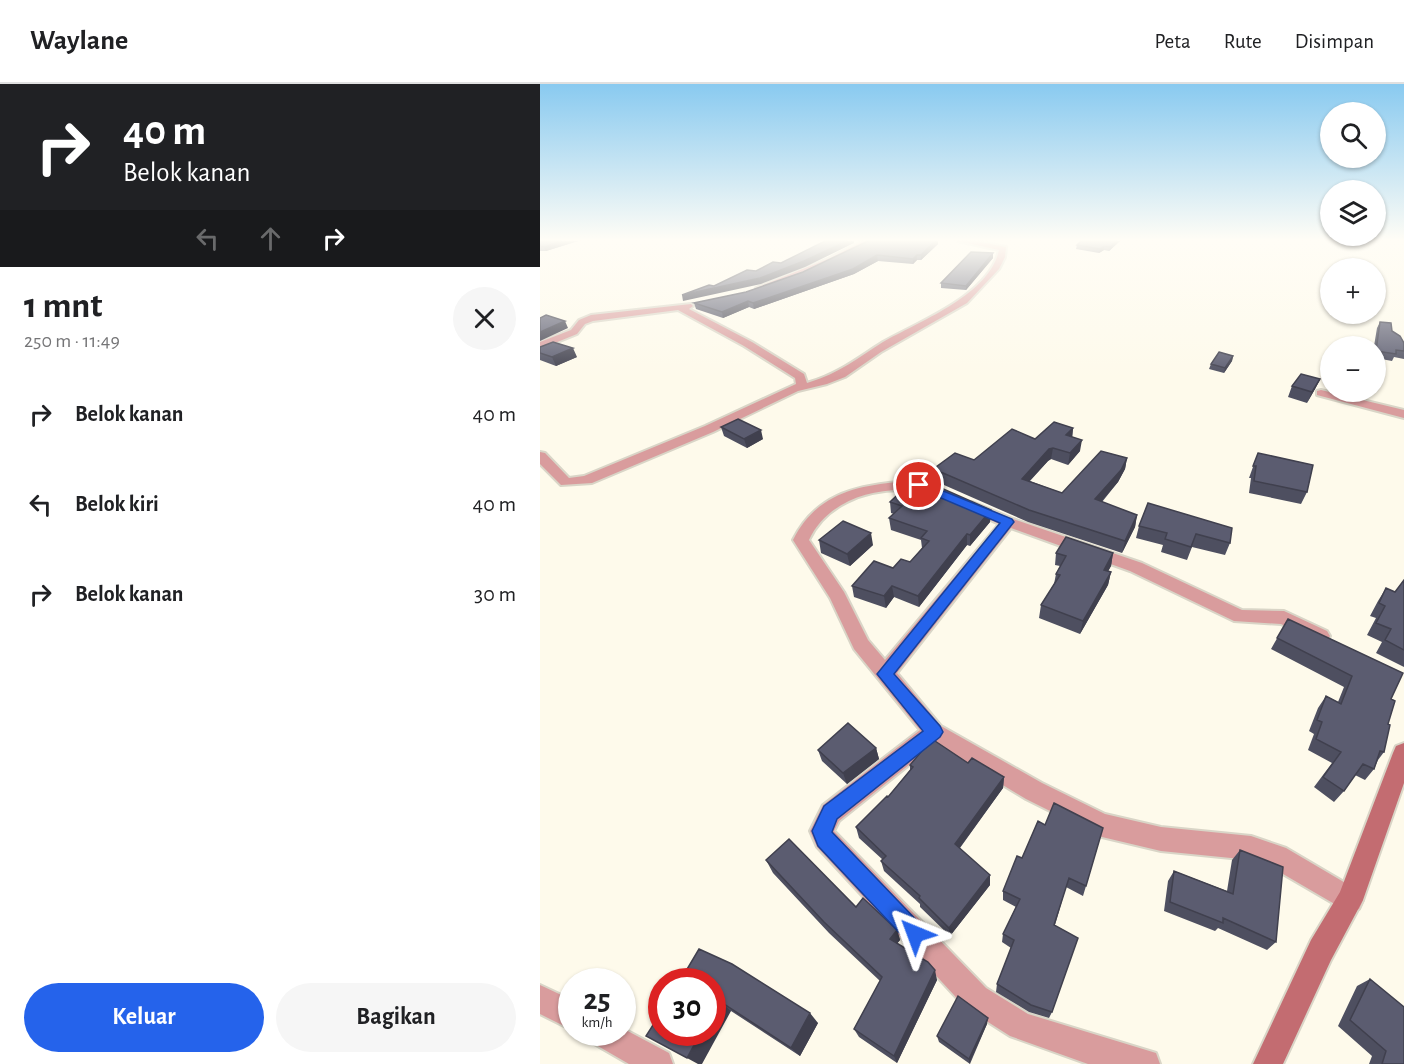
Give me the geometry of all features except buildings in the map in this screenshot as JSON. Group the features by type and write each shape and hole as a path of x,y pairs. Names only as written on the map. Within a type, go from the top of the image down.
{"main road":[{"path":"1268,1064 1321,950 1350,900 1404,753"}],"street":[{"path":"747,293 763,287"},
{"path":"540,456 566,482 587,480 799,388 840,377 877,350 962,305 981,287"},
{"path":"540,346 574,332 582,322 591,318 699,305"},
{"path":"679,307 748,344 800,376 802,385 799,388"},
{"path":"1357,402 1404,414"},
{"path":"1333,642 1284,618 1240,616 1136,567 1008,522 919,485 896,485 862,491 841,499 808,523 801,540 838,596 861,644 934,732 1034,791 1102,825 1161,839 1251,848 1277,857 1350,900"},
{"path":"885,674 1008,522"},
{"path":"934,732 831,813 822,831 825,839 976,998 1020,1026 1087,1049 1144,1064"},
{"path":"540,999 558,1009"},
{"path":"626,1046 658,1064"}],"route":[{"path":"915,934 825,839 822,831 831,813 934,732 885,674 1008,522 936,490 919,485"}]}
